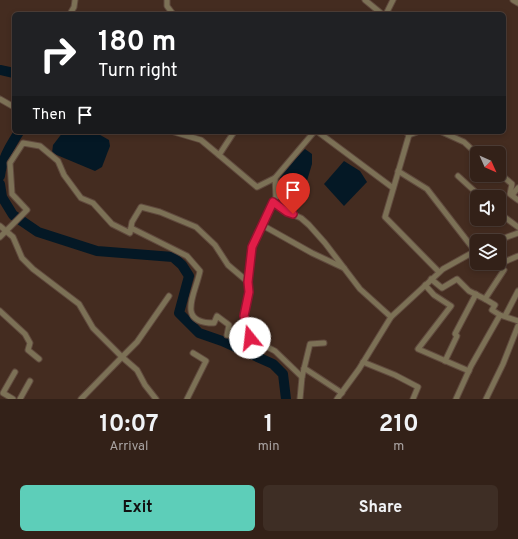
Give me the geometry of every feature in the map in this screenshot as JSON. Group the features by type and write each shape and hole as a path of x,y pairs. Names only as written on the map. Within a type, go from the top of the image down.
{"street":[{"path":"71,12 75,0"},
{"path":"167,0 167,6 172,12"},
{"path":"365,0 380,12"},
{"path":"387,12 393,0"},
{"path":"513,0 518,3"},
{"path":"0,99 12,106"},
{"path":"181,134 201,140 257,187 275,178 312,134"},
{"path":"219,155 233,134"},
{"path":"321,134 393,188"},
{"path":"408,134 386,218 439,272"},
{"path":"446,134 464,142 470,148"},
{"path":"0,238 27,210 12,194 10,163 23,142 40,146 58,161 64,175 81,198 93,203 112,224 130,233 132,222 141,207 160,212 196,227 216,245 228,265 248,282"},
{"path":"398,171 427,188 470,242"},
{"path":"458,176 473,190"},
{"path":"250,338 244,316 249,292 248,282 252,247 276,197 275,178"},
{"path":"506,179 512,184 510,194 518,200"},
{"path":"512,196 518,188"},
{"path":"273,202 287,212 301,218 325,243 367,296 391,317"},
{"path":"506,219 518,228"},
{"path":"262,225 312,253 345,269"},
{"path":"0,226 8,230 22,258 79,304 93,328 137,370 145,385 156,399"},
{"path":"131,228 187,256 200,271 190,306 192,317 197,321 214,323 217,316 229,324 227,335 250,338 275,351 302,377"},
{"path":"506,237 518,233"},
{"path":"337,399 363,362 391,317 439,272 454,261 470,253"},
{"path":"485,299 504,270 497,265 518,256"},
{"path":"431,279 442,288 457,279 476,294 495,305 492,310 503,316 518,321"},
{"path":"425,285 434,295 451,306 418,348 469,372"},
{"path":"456,399 469,372 518,290"},
{"path":"445,361 457,336 455,334 476,294"},
{"path":"81,399 137,342 169,296"},
{"path":"0,311 25,334 30,343 28,350 40,359"},
{"path":"486,399 504,364 518,326"},
{"path":"300,399 302,377 310,344 324,343"},
{"path":"187,399 206,361 193,353"},
{"path":"363,362 395,374 418,387 413,399"},
{"path":"304,368 342,393"},
{"path":"13,399 3,393 15,372"},
{"path":"20,399 30,381"}],"water":[{"path":"61,134 98,134 109,140 110,146 102,167 95,171 52,153 53,145"},
{"path":"305,149 312,154 312,164 306,184 286,191 279,175"},
{"path":"344,161 360,171 367,182 344,206 324,184"}],"waterway":[{"path":"0,70 12,73"},
{"path":"0,176 5,158 18,134"},
{"path":"0,184 2,197 13,215 38,232 97,251 173,257 182,265 189,276 179,313 199,333 222,341 273,364 283,374 286,399"}],"route":[{"path":"250,338 244,316 249,292 248,282 252,247 273,202 287,212 293,214"}]}
